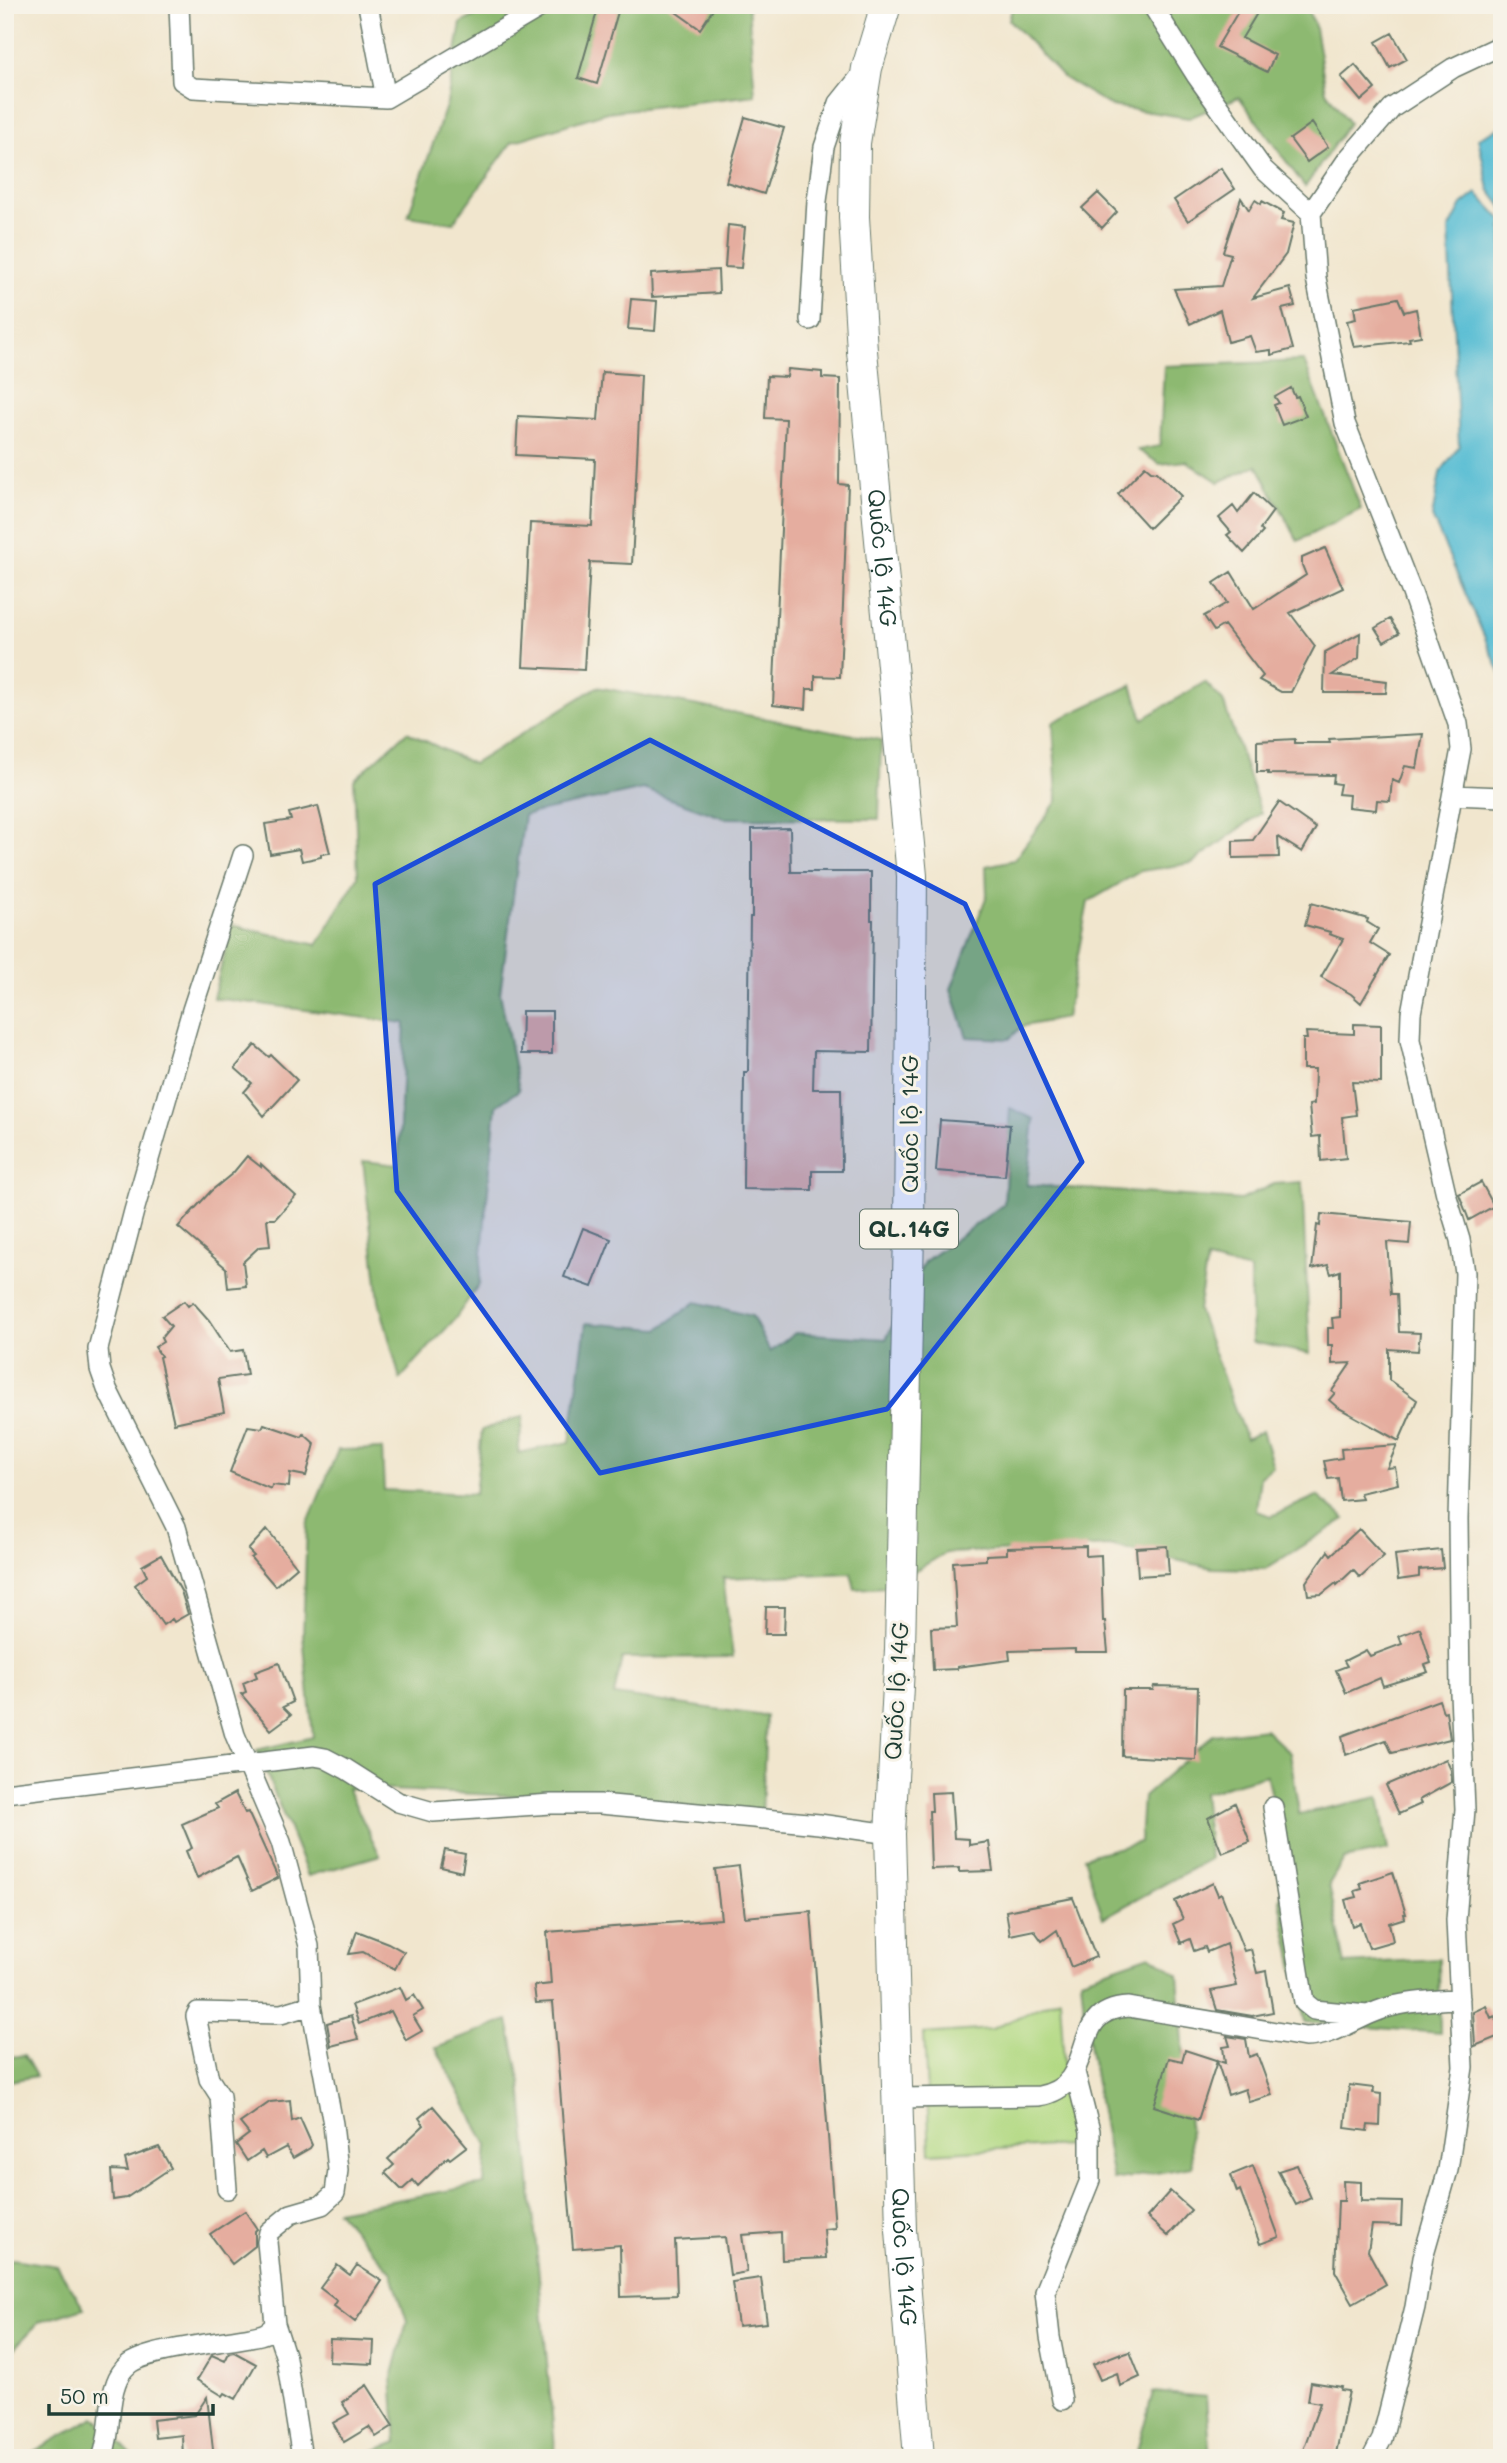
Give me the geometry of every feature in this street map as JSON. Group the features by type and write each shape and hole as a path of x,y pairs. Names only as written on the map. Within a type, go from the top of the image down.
{"main road":[{"name":"Quốc lộ 14G","path":"886,5 867,68 855,143 854,217 862,351 912,876 909,1231 900,1635 890,1834 901,2230 919,2458"}],"street":[{"path":"179,5 182,81 192,88 386,98 544,5"},
{"path":"368,5 386,98"},
{"path":"1152,5 1196,75 1263,169 1311,213"},
{"path":"1372,2458 1382,2439 1415,2307 1423,2257 1448,2170 1463,2067 1456,1920 1465,1809 1460,1693 1458,1519 1465,1273 1461,1240 1446,1194 1410,1040 1411,1013 1461,749 1458,723 1412,593 1345,423 1316,278 1311,213 1347,160 1392,108 1453,68 1502,46"},
{"path":"810,320 817,201 824,147 839,103 867,68"},
{"path":"1453,795 1502,797"},
{"path":"243,855 188,1023 98,1349 100,1369 107,1389 176,1527 235,1735 281,1842 309,1946 311,2005 333,2124 338,2170 335,2193 322,2205 291,2214 269,2232 267,2242 275,2324 286,2358 302,2458"},
{"path":"5,1793 313,1756 325,1758 346,1769 398,1802 433,1812 551,1804 600,1804 890,1834"},
{"path":"1273,1807 1304,2002 1314,2010 1367,2015"},
{"path":"897,2098 1039,2096 1058,2091 1074,2072 1095,2020 1103,2012 1114,2008 1128,2007 1305,2037 1326,2035 1367,2015 1394,2006 1460,1998"},
{"path":"228,2189 220,2096 209,2079 196,2016 198,2012 281,2014 311,2005"},
{"path":"1062,2400 1045,2292 1090,2179 1090,2131 1074,2072"},
{"path":"103,2458 108,2444 112,2400 117,2380 129,2363 153,2354 266,2334 275,2324"}],"highlighted area":[{"path":"650,740 965,904 1082,1162 887,1409 600,1473 397,1191 375,884"}],"green space":[{"path":"498,5 748,5 755,95 607,112 512,142 453,223 408,216 447,103 461,23"},
{"path":"1013,5 1304,5 1314,22 1326,91 1349,123 1305,187 1239,97 1189,118 1111,106 1064,78 1009,20"},
{"path":"1304,361 1361,509 1298,541 1257,465 1219,482 1186,461 1160,464 1138,450 1160,446 1164,366"},
{"path":"1205,682 1223,701 1261,813 1192,863 1141,871 1088,902 1066,1018 1023,1026 1009,1039 967,1037 951,989 987,895 986,866 1014,860 1057,801 1053,722 1132,685 1143,719"},
{"path":"597,687 881,740 879,819 724,818 643,789 524,815 500,993 519,1090 496,1106 479,1284 455,1319 400,1379 379,1301 363,1161 398,1165 405,1023 213,998 232,925 317,945 358,877 354,780 407,732 473,764"},
{"path":"1010,1108 1034,1119 1027,1185 1241,1200 1274,1184 1302,1182 1310,1354 1252,1342 1250,1270 1207,1260 1198,1310 1246,1439 1262,1431 1273,1466 1260,1477 1256,1511 1272,1516 1317,1496 1345,1519 1265,1569 1212,1568 1113,1546 946,1553 886,1587 855,1589 851,1573 723,1578 733,1657 622,1658 614,1695 766,1716 762,1816 585,1799 347,1788 380,1855 308,1876 257,1750 313,1737 303,1636 307,1525 338,1450 382,1449 384,1490 475,1494 482,1430 523,1416 518,1453 570,1442 586,1323 659,1329 696,1302 752,1316 770,1352 795,1333 886,1339 924,1262 1004,1204"},
{"path":"1265,1729 1290,1753 1299,1814 1379,1797 1388,1850 1344,1859 1329,1884 1345,1964 1439,1959 1440,2033 1305,2022 1280,1901 1287,1861 1266,1775 1203,1793 1210,1859 1103,1918 1084,1857 1140,1842 1143,1797 1213,1735"},
{"path":"1150,1955 1178,1975 1192,2167 1113,2180 1085,2021 1081,1979"},
{"path":"1060,1998 1069,2145 930,2153 924,2034 992,2029"},
{"path":"508,2020 521,2084 556,2458 355,2458 397,2442 392,2378 407,2321 391,2271 337,2211 484,2184 487,2145 436,2048"},
{"path":"24,2055 36,2076 5,2082 5,2058"},
{"path":"12,2259 57,2266 84,2308 39,2322 5,2358 5,2263"},
{"path":"1153,2392 1206,2397 1211,2458 1135,2458"},
{"path":"95,2417 134,2458 22,2458"}],"water":[{"path":"1502,126 1502,207 1489,189 1478,138"},
{"path":"1477,193 1502,220 1502,677 1432,517 1440,473 1459,446 1449,230 1462,205"}],"building":[{"path":"599,5 620,5 597,84 578,78"},
{"path":"666,5 716,5 700,29"},
{"path":"1242,5 1262,5 1242,38 1275,55 1267,72 1217,47"},
{"path":"1392,33 1407,59 1390,68 1376,42"},
{"path":"1355,65 1375,89 1361,101 1341,77"},
{"path":"745,117 784,128 764,194 726,182"},
{"path":"1312,123 1328,147 1307,162 1290,139"},
{"path":"1221,168 1235,189 1188,221 1174,200"},
{"path":"1098,193 1117,212 1102,228 1082,208"},
{"path":"1241,198 1249,210 1255,200 1261,204 1262,201 1284,213 1281,220 1294,223 1286,254 1253,298 1290,288 1295,306 1282,309 1293,349 1271,355 1271,350 1256,352 1250,336 1228,342 1220,310 1190,324 1174,289 1221,286 1231,254 1223,252"},
{"path":"728,225 745,227 741,268 725,267"},
{"path":"718,270 719,293 652,297 651,274"},
{"path":"1398,298 1404,312 1416,309 1421,336 1409,338 1410,341 1354,347 1347,321 1356,319 1354,307"},
{"path":"631,299 657,301 655,331 628,329"},
{"path":"788,369 822,372 822,378 840,379 839,484 848,485 840,677 815,676 815,689 807,689 806,709 773,705 786,419 765,418 767,376 787,377"},
{"path":"602,372 641,375 632,564 590,562 584,670 523,667 530,523 592,526 595,459 516,455 518,416 598,420"},
{"path":"1291,388 1295,397 1298,396 1306,416 1282,425 1274,405 1279,403 1275,397"},
{"path":"1145,466 1157,472 1181,496 1149,528 1118,494"},
{"path":"1254,493 1273,511 1260,529 1263,532 1244,553 1227,535 1231,532 1219,518 1233,506 1238,513"},
{"path":"1325,548 1343,588 1290,613 1315,646 1291,692 1281,692 1259,680 1263,676 1224,625 1214,631 1204,616 1227,603 1214,583 1231,572 1254,609 1306,575 1302,558"},
{"path":"1390,619 1399,633 1384,642 1375,628"},
{"path":"1360,633 1359,658 1332,675 1387,681 1386,693 1324,693 1325,652"},
{"path":"1423,734 1417,768 1405,766 1399,783 1392,780 1390,801 1377,800 1376,810 1348,807 1349,795 1338,794 1340,784 1333,783 1334,775 1257,772 1257,741 1295,739 1295,743 1330,743 1329,739"},
{"path":"1279,802 1316,828 1302,852 1278,837 1279,857 1233,858 1233,841 1253,840"},
{"path":"318,806 330,853 302,861 299,849 270,854 265,824 291,820 289,813"},
{"path":"790,828 791,872 871,872 871,1052 814,1051 813,1089 841,1089 842,1171 812,1171 812,1190 743,1189 744,1072 748,1072 752,917 752,829"},
{"path":"1311,903 1368,919 1367,922 1378,929 1370,943 1389,955 1361,1003 1321,977 1343,939 1305,925"},
{"path":"522,1011 552,1011 552,1054 521,1054"},
{"path":"1354,1024 1381,1025 1381,1083 1352,1082 1356,1115 1342,1117 1346,1158 1321,1161 1320,1136 1312,1137 1309,1105 1314,1104 1315,1069 1303,1069 1303,1039 1307,1039 1306,1032 1354,1034"},
{"path":"255,1045 269,1057 271,1055 297,1080 264,1116 244,1092 252,1083 235,1068"},
{"path":"940,1120 1010,1125 1005,1176 936,1171"},
{"path":"247,1156 261,1167 261,1164 296,1196 275,1219 267,1219 270,1246 259,1247 243,1262 246,1286 228,1288 226,1268 178,1227"},
{"path":"1481,1182 1494,1206 1469,1220 1459,1194"},
{"path":"1321,1214 1411,1222 1409,1244 1387,1242 1391,1294 1397,1294 1399,1332 1420,1333 1418,1351 1389,1349 1389,1380 1417,1400 1399,1441 1329,1400 1351,1363 1332,1364 1332,1345 1328,1345 1328,1328 1333,1328 1332,1318 1340,1317 1340,1271 1331,1274 1328,1265 1312,1269 1317,1225 1320,1226"},
{"path":"583,1228 611,1239 592,1287 564,1277"},
{"path":"184,1301 188,1306 193,1302 209,1320 230,1352 243,1350 247,1375 218,1379 224,1412 174,1423 159,1357 161,1356 155,1347 163,1342 161,1338 171,1326 162,1316"},
{"path":"264,1424 302,1437 304,1434 315,1444 306,1476 290,1473 289,1487 272,1485 271,1489 230,1472 248,1426 262,1428"},
{"path":"1397,1445 1387,1468 1395,1467 1398,1484 1360,1493 1362,1499 1341,1501 1338,1478 1328,1479 1324,1461 1342,1458 1341,1449"},
{"path":"267,1529 297,1567 275,1586 251,1558 254,1556 248,1550"},
{"path":"1359,1529 1384,1556 1360,1578 1353,1570 1322,1594 1308,1595 1306,1582 1328,1551 1331,1555"},
{"path":"1086,1546 1086,1556 1101,1555 1103,1621 1108,1652 1075,1652 1075,1649 1009,1651 1010,1660 933,1670 931,1628 957,1627 953,1562 986,1560 986,1555 1007,1554 1007,1548"},
{"path":"1167,1546 1169,1574 1138,1576 1136,1548"},
{"path":"1441,1550 1443,1568 1419,1570 1419,1577 1398,1580 1395,1555"},
{"path":"161,1555 181,1591 188,1614 163,1625 135,1585 147,1576 142,1566"},
{"path":"766,1607 785,1607 784,1634 765,1634"},
{"path":"1420,1628 1431,1663 1425,1665 1428,1672 1383,1686 1380,1678 1346,1693 1336,1670 1347,1666 1344,1661 1366,1650 1370,1656 1402,1644 1399,1636"},
{"path":"279,1663 293,1702 283,1707 291,1715 271,1730 241,1694 246,1692 243,1683 257,1677 255,1672"},
{"path":"1154,1686 1198,1687 1196,1760 1122,1756 1123,1690 1153,1690"},
{"path":"1439,1700 1443,1712 1446,1711 1450,1739 1392,1753 1386,1740 1346,1755 1342,1736"},
{"path":"1446,1759 1452,1782 1419,1800 1421,1804 1399,1814 1386,1785"},
{"path":"951,1792 954,1838 969,1839 969,1845 989,1842 993,1871 931,1869 931,1793"},
{"path":"235,1793 245,1813 248,1812 278,1878 252,1891 237,1857 197,1878 186,1851 192,1848 182,1824 218,1808 215,1804"},
{"path":"1235,1803 1250,1842 1222,1853 1208,1818"},
{"path":"445,1850 465,1854 462,1872 441,1867"},
{"path":"739,1866 745,1917 811,1911 835,2228 824,2229 826,2258 782,2260 781,2232 742,2235 747,2272 730,2275 725,2237 675,2240 677,2295 621,2297 620,2245 573,2249 553,2002 536,2003 534,1986 551,1984 547,1932 721,1919 715,1869"},
{"path":"1393,1872 1405,1918 1389,1923 1393,1941 1369,1948 1360,1923 1352,1926 1345,1900 1357,1897 1355,1891 1362,1889 1360,1883"},
{"path":"1213,1883 1218,1895 1221,1893 1244,1951 1251,1949 1257,1973 1266,1971 1273,2012 1252,2016 1217,2010 1211,1991 1237,1986 1226,1944 1207,1952 1205,1947 1194,1951 1190,1939 1181,1943 1173,1924 1183,1919 1175,1901"},
{"path":"1073,1898 1096,1957 1071,1967 1057,1930 1042,1941 1034,1930 1010,1935 1006,1911"},
{"path":"357,1931 404,1952 395,1969 363,1952 349,1954"},
{"path":"400,1987 406,2000 414,1995 423,2010 413,2016 422,2031 406,2040 391,2011 359,2024 352,2005"},
{"path":"1486,2006 1491,2018 1495,2016 1502,2035 1475,2046 1473,2012"},
{"path":"351,2016 358,2039 331,2046 327,2023"},
{"path":"1227,2036 1246,2039 1249,2057 1257,2054 1272,2095 1249,2102 1245,2089 1228,2095 1217,2061 1198,2120 1154,2106 1169,2058 1182,2061 1185,2050 1225,2063 1223,2047 1230,2046"},
{"path":"1349,2085 1374,2088 1373,2093 1381,2094 1380,2126 1368,2125 1367,2131 1345,2128"},
{"path":"290,2100 292,2121 300,2118 312,2145 310,2148 293,2158 286,2147 266,2158 262,2151 247,2161 236,2144 249,2134 240,2123 270,2102"},
{"path":"433,2106 467,2146 450,2159 448,2157 418,2186 413,2180 402,2190 385,2173 394,2165 388,2159 424,2125 419,2118"},
{"path":"159,2147 171,2168 126,2198 113,2200 111,2170 128,2171 125,2159"},
{"path":"1297,2165 1311,2198 1296,2205 1278,2171"},
{"path":"1253,2166 1279,2237 1260,2244 1240,2190 1237,2192 1231,2175"},
{"path":"1343,2181 1361,2182 1361,2201 1402,2202 1401,2226 1372,2225 1368,2251 1386,2284 1353,2303 1335,2271 1338,2201 1344,2201"},
{"path":"1170,2191 1191,2210 1168,2236 1147,2217"},
{"path":"245,2211 257,2229 255,2246 232,2264 210,2234"},
{"path":"337,2265 350,2275 357,2265 382,2281 355,2322 334,2306 337,2301 320,2288"},
{"path":"761,2278 767,2323 738,2326 732,2282"},
{"path":"330,2339 374,2341 373,2364 329,2362"},
{"path":"234,2352 256,2364 236,2399 225,2393 223,2396 197,2380 212,2355 225,2361 229,2353"},
{"path":"1130,2352 1140,2377 1120,2386 1117,2373 1100,2380 1093,2364"},
{"path":"1311,2382 1342,2387 1341,2390 1349,2391 1335,2458 1311,2458 1313,2453 1303,2450 1320,2403 1308,2401"},
{"path":"367,2385 393,2426 376,2437 369,2427 344,2442 333,2423 349,2414 342,2402"},
{"path":"207,2397 214,2458 183,2458 182,2435 155,2438 153,2420 195,2415"}]}
